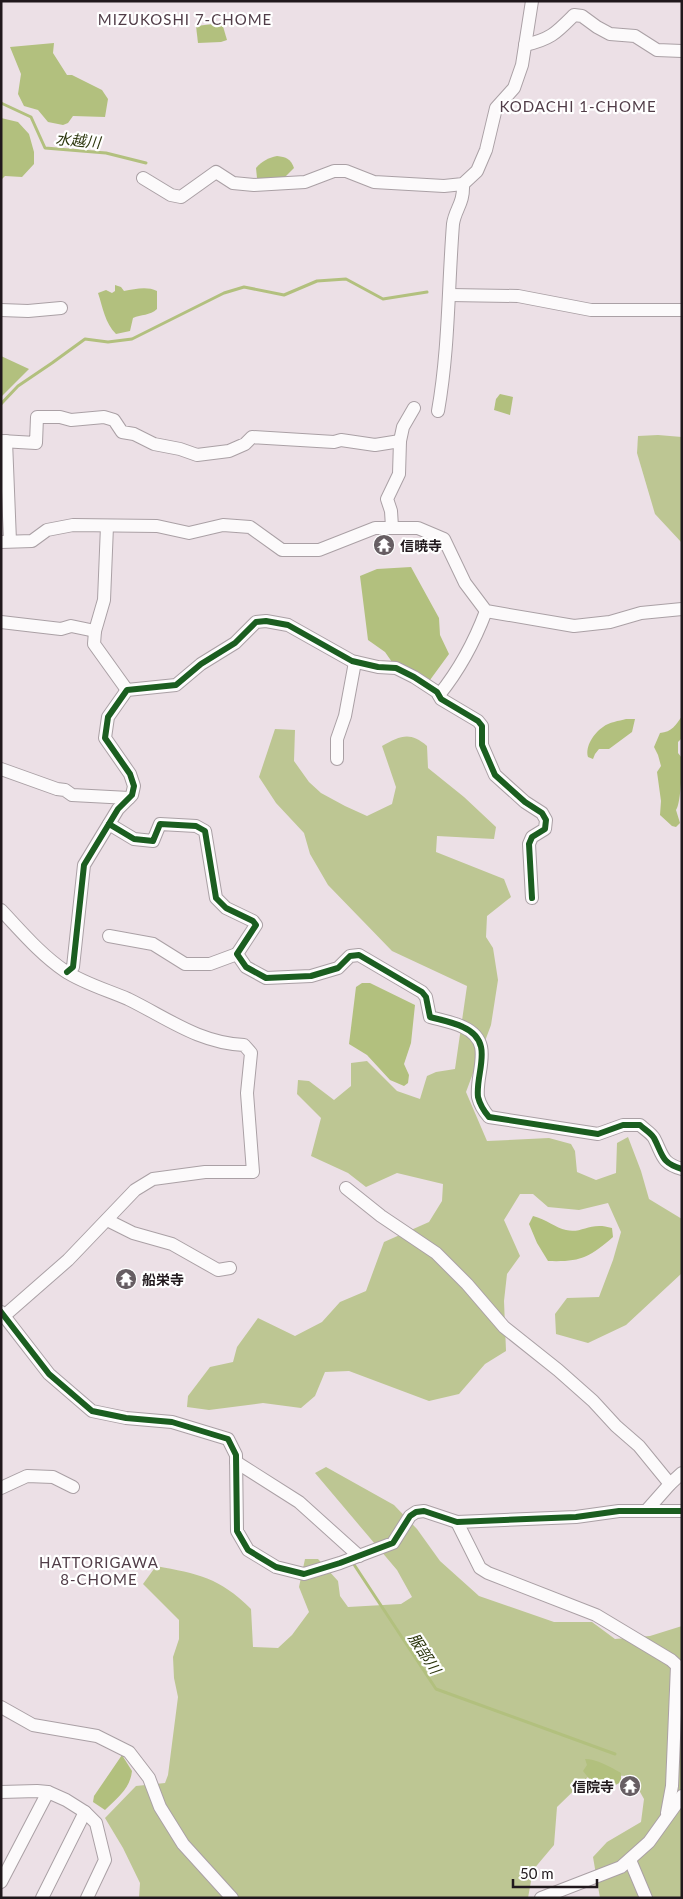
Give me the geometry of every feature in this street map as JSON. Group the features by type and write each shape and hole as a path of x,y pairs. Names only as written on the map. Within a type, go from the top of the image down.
{"street":[{"path":"144,178 171,195 181,197 216,172 233,182 254,185 305,182 334,171 346,171 374,182 444,186 463,184 477,171 486,150 496,108 514,88 522,65 532,1"},
{"path":"525,45 540,42 555,34 574,15 582,16 610,34 635,36 657,50 682,51"},
{"path":"438,411 445,361 454,222 464,197 463,184"},
{"path":"450,295 518,296 591,310 682,310"},
{"path":"1,310 28,311 61,308"},
{"path":"392,527 391,511 387,499 399,474 400,441 403,427 414,408"},
{"path":"400,441 375,445 341,440 334,442 252,437 244,444 229,451 197,455 180,449 154,444 134,434 122,432 114,420 104,417 71,420 60,417 37,417 36,443 4,441 6,541 32,541 47,530 73,525 157,526 189,533 223,525 250,527 282,550 319,550 375,528 418,528 444,539 465,583 486,611 574,626 610,622 641,613 682,609"},
{"path":"106,526 104,600 95,630 94,644 127,690"},
{"path":"438,695 463,662 475,640 486,611"},
{"path":"67,972 73,967 84,864 118,809 132,795 134,786 130,774 105,738 108,717 127,690 176,685 201,664 235,643 256,622 266,621 288,625 355,662 378,667 396,668 414,677 437,692 441,699 478,721 482,726 482,745 495,775 525,802 542,813 546,820 545,829 532,837 529,844 532,898"},
{"path":"1,622 61,628 71,626 95,630"},
{"path":"337,759 337,739 345,716 355,662"},
{"path":"1,769 57,790 65,790 72,795 129,798"},
{"path":"108,936 153,944 185,964 210,964 237,954 256,926 254,921 226,908 216,898 212,885 213,874 205,831 196,826 160,824 153,840 134,839 109,824"},
{"path":"1,910 44,955 67,972 127,999 193,1034 225,1044 244,1045 252,1053 247,1093 254,1172 205,1172 153,1179 135,1190 68,1260 3,1314 49,1374 92,1411 126,1418 172,1422 228,1439 236,1454 237,1531 248,1550 276,1567 304,1574 393,1543 410,1516 416,1512 424,1511 457,1522 576,1517 619,1511 682,1511"},
{"path":"237,954 246,967 266,978 311,976 338,968 350,956 359,955 422,992 426,997 430,1017 464,1027 477,1038 483,1056 478,1095 482,1108 489,1117 598,1134 623,1125 640,1125 653,1136 660,1152 670,1166 682,1169"},
{"path":"346,1188 381,1216 436,1253 467,1284 504,1327 558,1370 639,1446 670,1484"},
{"path":"107,1220 134,1233 172,1244 218,1270 230,1268"},
{"path":"236,1462 299,1502 359,1556"},
{"path":"647,1510 682,1473"},
{"path":"1,1488 27,1476 53,1477 73,1488"},
{"path":"457,1522 480,1568 488,1573 596,1615 679,1668 672,1786 666,1818"},
{"path":"1,1707 33,1725 97,1736 129,1752 149,1778 160,1807 183,1844 232,1898"},
{"path":"1,1792 48,1792 66,1800 85,1812 96,1823 105,1860 87,1898"},
{"path":"1,1882 48,1792"},
{"path":"541,1898 621,1867 649,1842 682,1796"},
{"path":"42,1898 85,1812"},
{"path":"630,1860 646,1898"}],"shaded area":[{"path":"222,23 227,40 198,43 196,26"},
{"path":"54,43 53,53 67,75 72,75 102,90 108,99 105,117 73,116 68,123 63,125 48,122 38,110 24,106 18,94 21,74 10,47"},
{"path":"1,118 18,122 29,134 34,152 34,164 22,177 5,176 1,180"},
{"path":"277,156 288,159 294,168 282,180 260,180 257,178 256,168 265,160"},
{"path":"115,285 121,287 124,291 145,288 157,291 157,309 151,313 133,318 130,331 116,334 107,320 98,293 106,290 112,293 115,291"},
{"path":"1,356 29,369 1,397"},
{"path":"500,394 513,397 510,415 494,410 496,399"},
{"path":"638,436 682,437 682,543 655,514 637,453"},
{"path":"411,567 439,618 440,635 449,654 430,680 392,662 385,652 368,640 360,576 377,569"},
{"path":"682,716 682,738 678,742 678,753 682,758 681,777 679,801 676,810 680,823 676,827 672,826 660,815 661,801 657,772 661,766 654,747 660,733 671,730"},
{"path":"626,719 635,719 632,732 609,749 599,749 593,759 588,757 589,744 596,733 608,724"},
{"path":"275,729 295,730 294,761 309,782 321,793 367,816 392,804 396,787 382,746 400,738 415,738 427,746 428,768 464,797 496,827 494,839 437,836 436,852 504,879 511,897 487,916 486,937 493,948 498,980 491,1025 466,1092 487,1141 549,1138 571,1144 575,1151 577,1172 596,1180 616,1173 617,1143 628,1137 649,1199 682,1219 682,1273 626,1325 588,1343 556,1334 555,1314 567,1298 599,1297 621,1232 608,1203 579,1210 548,1207 533,1194 520,1194 504,1220 520,1256 507,1274 504,1301 506,1351 485,1364 459,1394 429,1401 349,1371 325,1372 315,1396 301,1408 263,1403 209,1410 187,1407 188,1396 210,1367 233,1362 237,1347 258,1318 295,1336 322,1322 340,1302 366,1291 384,1242 429,1222 442,1201 443,1184 397,1173 366,1187 348,1173 311,1156 321,1118 297,1094 298,1080 309,1081 334,1100 351,1086 351,1063 367,1061 397,1091 420,1099 427,1076 436,1072 455,1069 467,986 392,951 328,885 310,854 304,833 276,803 259,777"},
{"path":"362,983 370,983 415,1005 411,1043 404,1064 409,1075 408,1083 404,1086 390,1080 367,1055 349,1044 356,987"},
{"path":"533,1216 572,1231 598,1226 612,1228 613,1237 597,1250 584,1257 568,1261 548,1261 537,1243 529,1224"},
{"path":"326,1467 394,1505 417,1529 440,1561 479,1596 554,1622 592,1622 615,1639 650,1636 682,1626 682,1898 600,1898 593,1857 607,1842 641,1822 644,1799 631,1776 590,1775 557,1807 554,1845 533,1870 528,1898 139,1898 140,1883 123,1848 105,1818 136,1786 165,1783 168,1775 178,1697 174,1678 173,1657 179,1639 179,1620 143,1584 156,1566 196,1575 218,1583 239,1598 251,1609 253,1647 278,1648 292,1635 309,1612 299,1587 305,1559 318,1559 338,1581 340,1596 348,1607 401,1604 412,1597 397,1570 315,1473"},
{"path":"122,1755 132,1771 131,1777 123,1792 105,1810 93,1802 94,1796"},
{"path":"585,1759 599,1762 621,1773 621,1782 606,1788 606,1785 591,1781 583,1771 587,1765"}],"waterway":[{"name":"水越川","path":"1,103 31,117 45,148 106,153 146,163"},
{"path":"1,404 18,386 85,339 108,342 132,339 224,293 244,287 284,295 317,281 346,279 383,299 427,292"},
{"name":"服部川","path":"353,1563 436,1689 615,1754"}],"cycle path":[{"path":"67,972 73,967 84,865 118,809 132,795 134,786 130,774 105,738 108,717 127,690 176,685 201,664 235,643 256,622 266,621 288,625 352,661 378,667 396,668 414,677 437,692 441,699 478,721 482,726 482,745 495,775 525,802 542,813 546,820 545,829 532,837 529,844 532,898"},
{"path":"109,824 134,839 153,841 160,824 196,826 205,831 216,898 226,908 253,921 256,925 237,954 246,967 266,978 311,976 338,968 350,956 359,955 422,992 426,997 430,1017 463,1027 473,1033 479,1041 482,1058 478,1097 489,1117 598,1134 623,1125 640,1125 653,1136 666,1161 682,1169"},
{"path":"1,1312 49,1374 92,1411 126,1418 172,1422 228,1439 236,1455 237,1531 248,1550 276,1567 304,1574 393,1543 410,1516 416,1512 424,1511 457,1522 576,1517 619,1511 682,1511"}],"place":[{"name":"信暁寺","path":"384,545"},
{"name":"船栄寺","path":"126,1279"},
{"name":"信院寺","path":"630,1786"}],"district":[{"name":"MIZUKOSHI 7-CHOME","path":"185,19"},
{"name":"KODACHI 1-CHOME","path":"578,106"},
{"name":"HATTORIGAWA 8-CHOME","path":"99,1570"}]}
